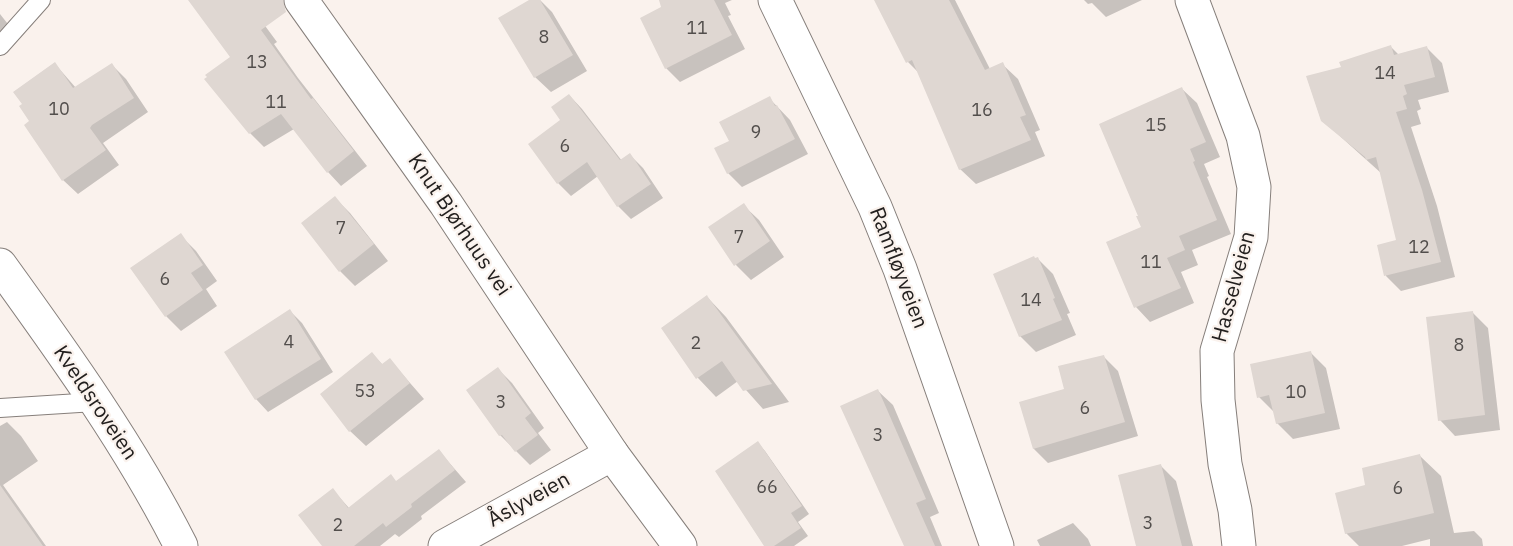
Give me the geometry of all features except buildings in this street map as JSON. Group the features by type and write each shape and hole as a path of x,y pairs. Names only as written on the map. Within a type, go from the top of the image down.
{"street":[{"name":"Knut Bjørhuus vei","path":"301,0 446,204 612,454 680,546"},
{"name":"Ramfløyveien","path":"775,0 875,207 900,269 997,546"},
{"name":"Hasselveien","path":"1192,0 1243,136 1254,187 1251,237 1217,351 1218,400 1225,464 1235,510 1239,546"},
{"name":"Kveldsroveien","path":"0,266 133,460 165,513 181,546"},
{"name":"Åslyveien","path":"445,546 612,454"}],"lane":[{"path":"0,46 41,0"},
{"path":"0,408 95,402"}]}
